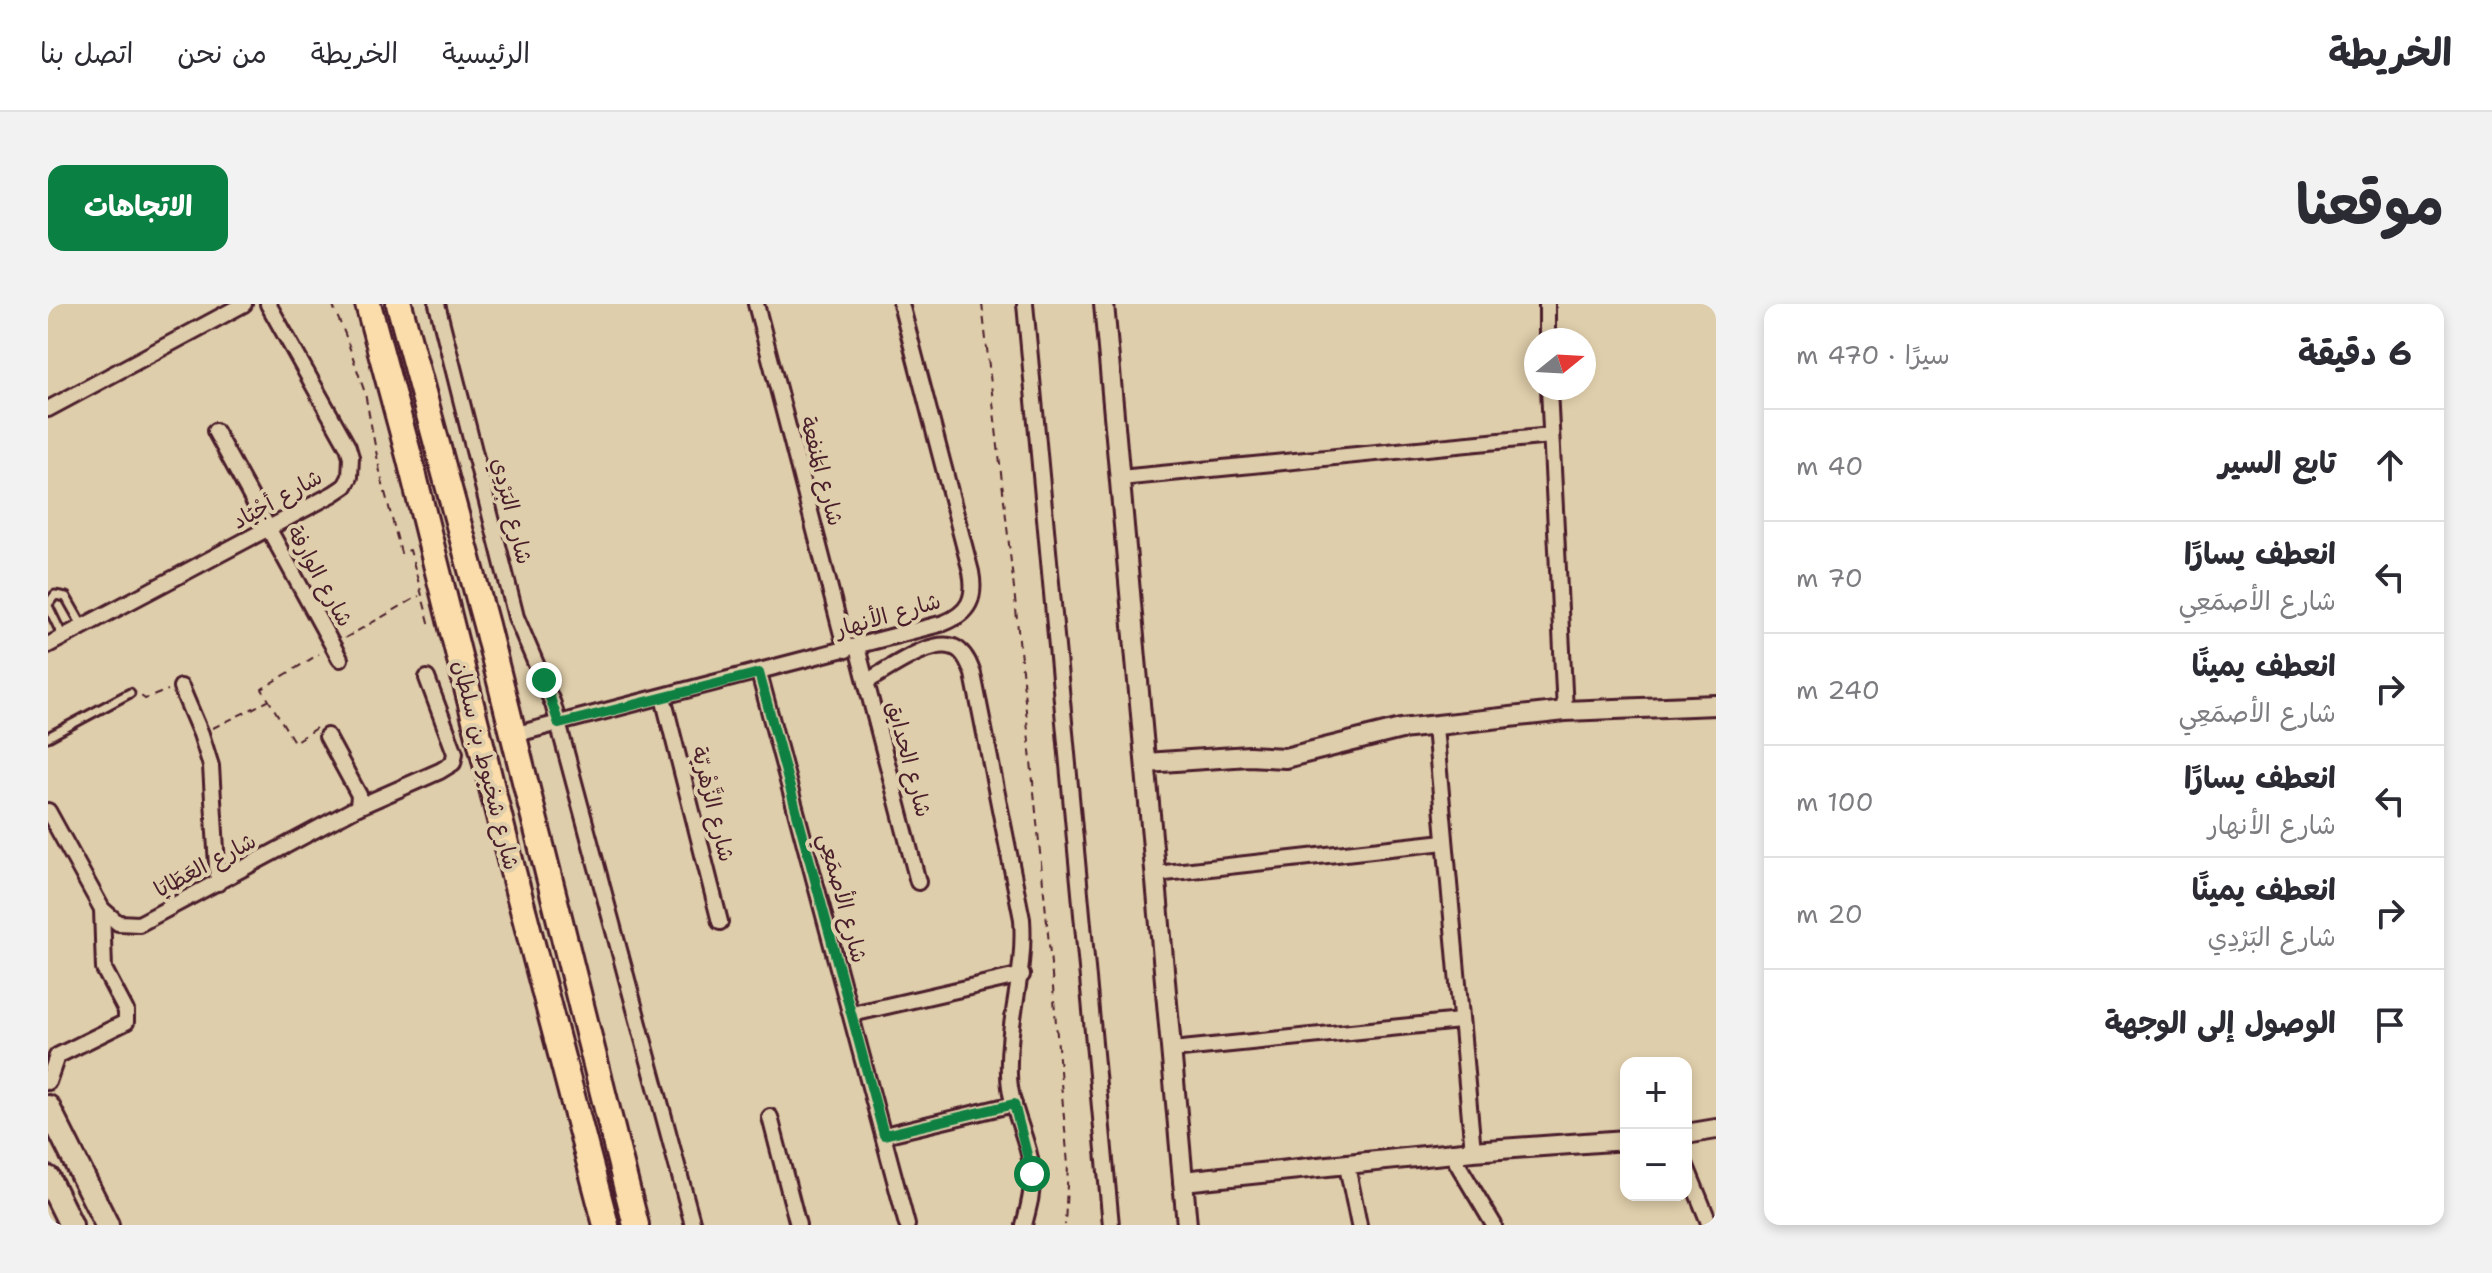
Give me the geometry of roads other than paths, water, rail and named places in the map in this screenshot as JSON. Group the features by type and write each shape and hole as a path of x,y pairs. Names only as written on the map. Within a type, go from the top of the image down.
{"main road":[{"name":"شارع شخبوط بن سلطان","path":"368,304 606,1225"},
{"name":"شارع شخبوط بن سلطان","path":"399,304 486,625 636,1225"},
{"path":"48,1107 107,1225"},
{"path":"48,1178 71,1225"}],"street":[{"path":"48,409 244,304"},
{"name":"شارع أجْيَاد","path":"48,645 345,486 351,468 348,447 268,304"},
{"name":"شارع البَرْدِي","path":"437,304 516,617 549,690 559,724 693,1225"},
{"name":"شارع المَنفعة","path":"756,304 852,648"},
{"name":"شارع الأنهار","path":"513,735 852,648 954,619 969,606 973,595 971,572 901,304"},
{"path":"1025,304 1111,1225"},
{"path":"1104,304 1187,1225"},
{"path":"1547,304 1547,328"},
{"path":"1550,400 1565,711"},
{"name":"شارع الوارفة","path":"215,431 340,659"},
{"path":"1120,478 1551,436"},
{"path":"866,682 915,654 940,645 960,650 968,662 1022,919 1022,975 1009,1056 1009,1078 1030,1166 1031,1194 1024,1225"},
{"name":"شارع الحدايق","path":"852,648 866,682 918,882"},
{"name":"شارع الأصمَعِي","path":"759,673 907,1225"},
{"name":"شارع العَطَايَا","path":"102,909 118,923 139,924 358,807 453,763 455,753 427,678"},
{"path":"181,687 201,734 213,779 218,883"},
{"name":"شارع الزَّهْريّة","path":"663,697 720,922"},
{"path":"1146,763 1249,756 1285,758 1401,729 1565,711 1716,705"},
{"path":"1435,727 1473,1151"},
{"path":"327,736 354,782 359,795 358,807"},
{"path":"48,811 102,909 104,969 126,1011 126,1022 57,1056 48,1082"},
{"path":"1156,874 1444,842"},
{"path":"852,1014 1022,975"},
{"path":"1172,1050 1460,1021"},
{"path":"884,1135 1014,1104"},
{"path":"770,1117 798,1225"},
{"path":"1692,1133 1716,1129"},
{"path":"1183,1181 1451,1153 1620,1140"},
{"path":"1451,1153 1494,1225"},
{"path":"1347,1166 1359,1225"},
{"path":"1692,1181 1710,1225"}],"lane":[{"path":"63,637 48,605 55,595 66,597 83,627"},
{"path":"48,737 130,693"}]}
